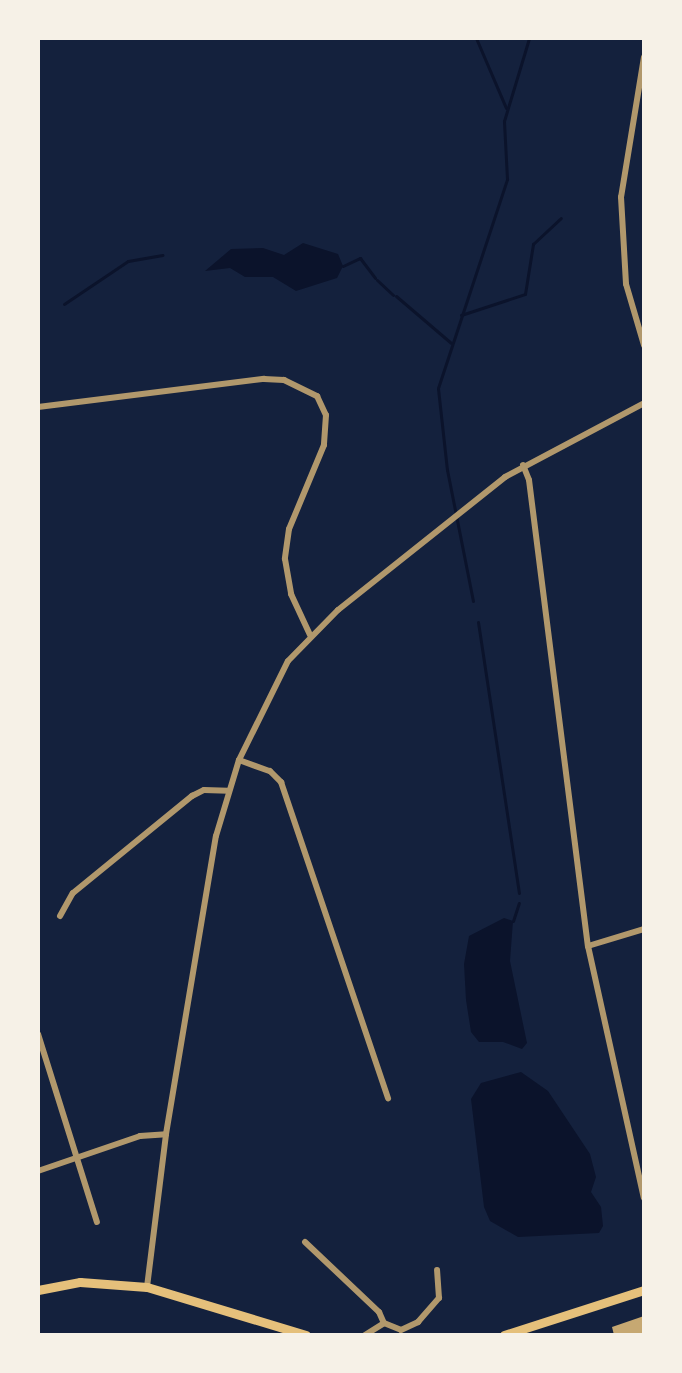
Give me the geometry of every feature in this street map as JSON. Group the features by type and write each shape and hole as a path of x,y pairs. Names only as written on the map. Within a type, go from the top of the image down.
{"main road":[{"path":"38,1290 94,1282 147,1287 306,1335"},
{"path":"504,1335 644,1290"}],"street":[{"path":"644,57 621,197 626,284 644,345"},
{"path":"38,407 264,379 284,380 317,396 326,415 324,445 289,529 285,559 291,594 310,635"},
{"path":"147,1287 166,1134 216,836 239,760 288,661 310,635 338,610 505,477 644,403"},
{"path":"523,465 529,480 588,946 644,1198"},
{"path":"239,760 270,771 281,782 388,1098"},
{"path":"60,916 73,893 192,796 204,790 228,791"},
{"path":"588,946 644,929"},
{"path":"38,1034 97,1222"},
{"path":"38,1070 49,1066"},
{"path":"38,1171 140,1136 166,1134"},
{"path":"305,1242 379,1312 384,1323 401,1330 418,1322 442,1293 437,1270"},
{"path":"365,1335 384,1323"}],"water":[{"path":"303,243 338,254 343,266 337,278 296,291 273,277 245,277 230,268 205,271 231,249 263,248 284,255"},
{"path":"504,918 513,921 510,961 527,1043 522,1049 503,1042 479,1042 471,1032 466,1000 464,964 469,936"},
{"path":"521,1072 548,1091 590,1154 596,1177 591,1192 601,1207 603,1226 599,1233 518,1237 490,1221 484,1207 471,1099 481,1083"}],"building":[{"path":"644,1316 644,1335 614,1335 612,1327"}],"waterway":[{"path":"476,38 506,108"},
{"path":"473,601 447,470 438,388 507,179 504,121 529,38"},
{"path":"461,315 525,294 533,244 561,218"},
{"path":"64,304 128,261 162,255"},
{"path":"343,266 360,258 375,278"},
{"path":"377,280 393,295"},
{"path":"396,296 451,343"},
{"path":"478,622 519,893"},
{"path":"513,921 519,903"}]}
